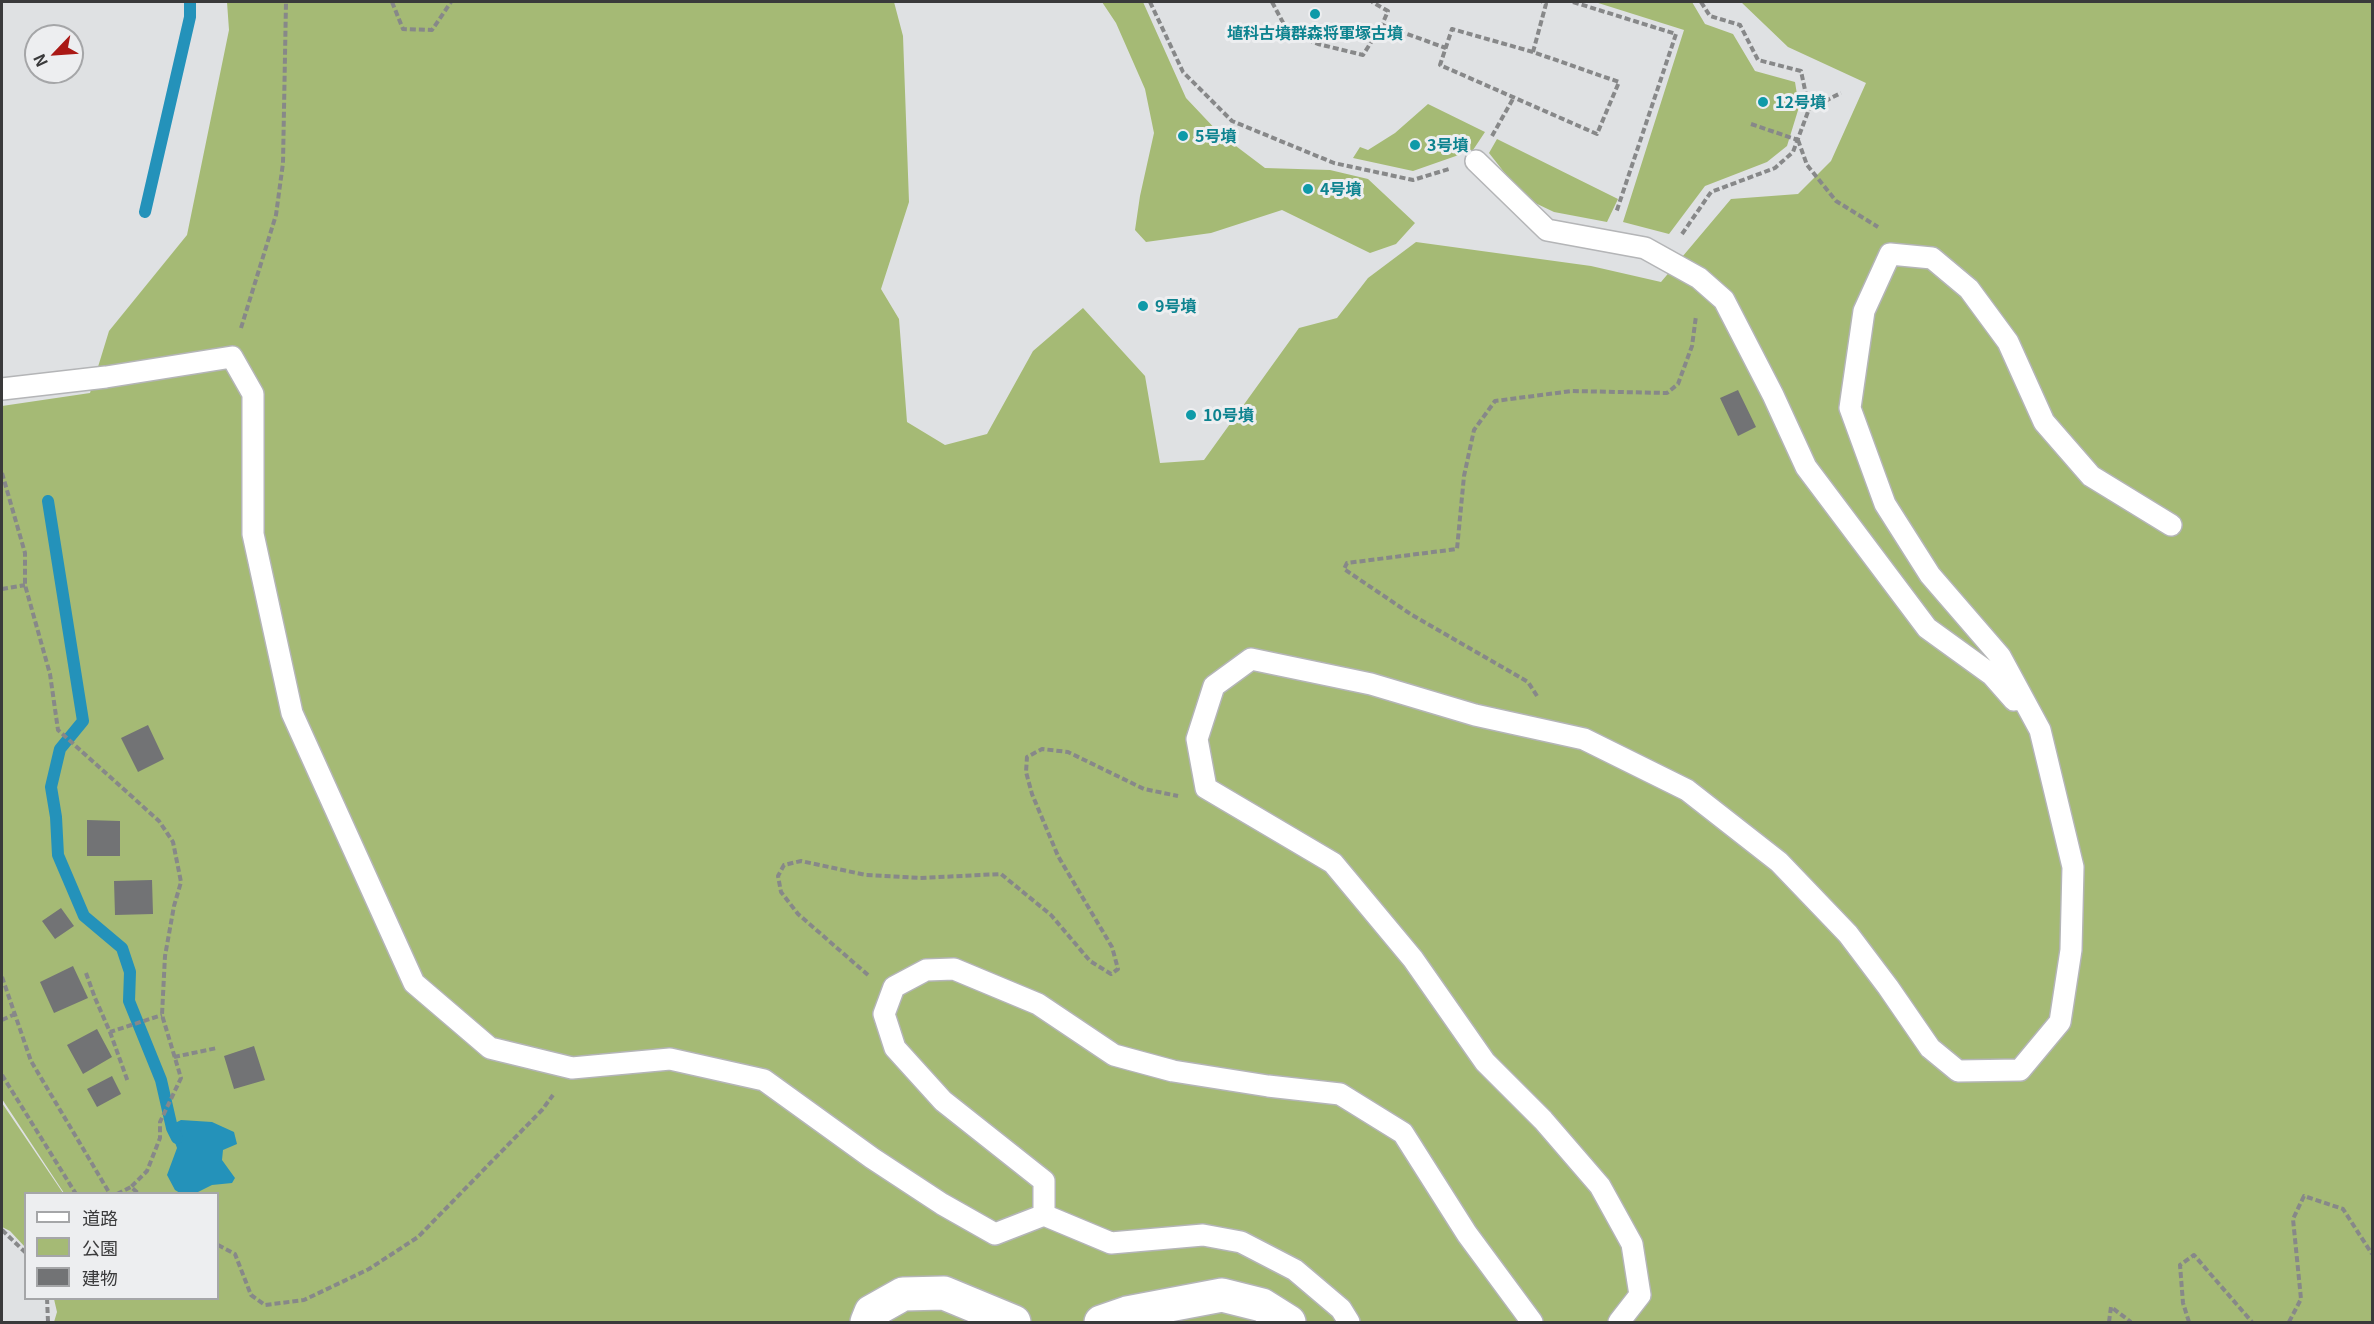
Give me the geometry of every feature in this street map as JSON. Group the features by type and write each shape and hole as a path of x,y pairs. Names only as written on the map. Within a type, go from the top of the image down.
{"street":[{"path":"867,1323 872,1312 903,1294 944,1293 1014,1323"},
{"path":"1101,1323 1127,1313 1222,1296 1262,1305 1289,1323"}],"lane":[{"path":"1476,161 1547,230 1645,248 1700,278 1724,300 1773,395 1806,467 1927,628 1992,675 2040,730"},
{"path":"1618,1323 1640,1296 1632,1244 1600,1186 1543,1120 1485,1062 1413,959 1333,863 1206,788 1197,739 1214,686 1251,659 1371,684 1475,715 1584,739 1687,790 1779,862 1848,934 1888,987 1929,1048 1958,1071 2020,1070 2060,1022 2071,950 2073,867 2040,730 2000,656 1930,575 1885,504 1850,408 1864,311 1890,254 1932,258 1969,289 2008,342 2044,422 2091,476 2171,525"},
{"path":"2,389 106,377 232,357 253,394 253,534 292,713 414,984 490,1048 572,1068 670,1059 764,1080 872,1158 942,1204 995,1234 1044,1215 1111,1243 1203,1235 1241,1242 1295,1270 1341,1309 1350,1323"},
{"path":"1044,1215 1044,1181 944,1101 895,1048 884,1014 894,987 926,970 954,969 1038,1004 1114,1055 1173,1071 1268,1086 1340,1094 1403,1132 1467,1234 1532,1323"}],"path":[{"path":"232,357 276,215 283,163 286,2"},
{"path":"392,2 403,29 432,30 451,2"},
{"path":"1150,2 1183,72 1232,121 1334,163 1413,180 1476,161"},
{"path":"1272,2 1287,30 1318,44 1363,55 1388,11 1371,2"},
{"path":"1533,52 1546,4 1542,2"},
{"path":"1573,2 1676,34 1620,204 1605,241"},
{"path":"1677,242 1711,192 1774,168 1793,152 1809,110 1801,71 1758,60 1740,25 1710,16 1701,2"},
{"path":"1382,25 1446,48"},
{"path":"1452,29 1533,52 1619,82 1597,134 1440,66 1452,29"},
{"path":"1809,110 1841,93"},
{"path":"1489,141 1514,97"},
{"path":"1751,124 1798,140"},
{"path":"1798,140 1807,165 1836,201 1884,231 1890,254"},
{"path":"1565,735 1528,682 1412,615 1344,569 1347,563 1457,549 1464,476 1474,430 1495,401 1572,391 1667,393 1678,384 1692,346 1700,278"},
{"path":"2,473 25,553 26,585 50,674 58,730 159,821 173,842 181,882 165,956 162,1015 181,1078 160,1122 160,1138 147,1171 131,1187 121,1192"},
{"path":"2,589 26,585"},
{"path":"891,995 798,914 782,892 778,876 783,866 801,861 866,875 920,878 1001,874 1051,915 1090,961 1111,974 1118,969 1112,947 1058,856 1032,794 1026,772 1027,757 1042,748 1068,753 1144,789 1199,800 1211,791"},
{"path":"86,973 128,1082"},
{"path":"2,977 31,1061 109,1192"},
{"path":"2,1020 15,1014"},
{"path":"110,1032 162,1015"},
{"path":"174,1057 217,1048"},
{"path":"219,1246 235,1254 251,1295 265,1305 304,1299 369,1269 418,1237 542,1110 572,1068"},
{"path":"2,1075 75,1192"},
{"path":"131,1187 137,1192"},
{"path":"2289,1323 2301,1299 2293,1219 2304,1197 2343,1209 2373,1254"},
{"path":"2,1230 24,1251"},
{"path":"2189,1323 2183,1303 2180,1265 2194,1255 2252,1323"},
{"path":"47,1300 48,1323"},
{"path":"2109,1323 2111,1307 2132,1323"}],"green space":[{"path":"227,2 894,2 903,36 909,202 881,289 899,319 907,422 945,445 987,434 1033,351 1083,308 1145,376 1160,463 1204,460 1299,328 1337,318 1368,278 1416,242 1591,266 1661,282 1731,199 1798,194 1831,161 1866,83 1788,47 1741,2 2372,2 2372,1322 54,1322 57,1312 54,1300 219,1300 219,1192 63,1192 2,1099 2,406 90,393 109,331 187,235 229,30"},
{"path":"1102,2 1143,2 1186,98 1220,134 1265,168 1330,170 1368,179 1415,223 1396,244 1370,253 1282,210 1211,233 1146,242 1135,230 1154,133 1145,89 1116,23"},
{"path":"1595,2 1692,2 1705,24 1733,34 1755,71 1795,82 1799,107 1787,146 1767,162 1705,186 1669,234 1623,222 1684,30"},
{"path":"1428,104 1485,132 1473,150 1413,171 1353,158 1360,147 1368,150 1395,133"},
{"path":"1497,139 1618,199 1607,222 1554,212 1533,202 1515,186 1489,153"},
{"path":"2,1103 62,1192 24,1192 24,1246 10,1231 2,1227"}],"water":[{"path":"181,1120 212,1122 234,1132 237,1144 223,1150 222,1160 235,1178 232,1183 212,1185 198,1192 175,1190 167,1175 177,1148 169,1126"}],"building":[{"path":"1738,390 1756,427 1738,436 1720,398"},
{"path":"148,725 164,759 138,772 121,738"},
{"path":"87,820 120,821 120,856 87,856"},
{"path":"152,880 153,914 115,915 114,881"},
{"path":"61,908 74,926 55,939 42,921"},
{"path":"73,966 88,998 54,1013 40,982"},
{"path":"97,1029 112,1057 83,1074 67,1045"},
{"path":"254,1046 265,1080 234,1089 224,1056"},
{"path":"112,1076 121,1094 97,1107 87,1089"}],"waterway":[{"path":"145,212 190,17 190,2"},
{"path":"48,501 83,721 60,749 51,787 56,817 58,855 84,916 122,948 130,972 129,1001 161,1080 172,1128 177,1138"}],"place":[{"name":"埴科古墳群森将軍塚古墳","path":"1315,14"},
{"name":"12号墳","path":"1763,102"},
{"name":"5号墳","path":"1183,136"},
{"name":"3号墳","path":"1415,145"},
{"name":"4号墳","path":"1308,189"},
{"name":"9号墳","path":"1143,306"},
{"name":"10号墳","path":"1191,415"}]}
